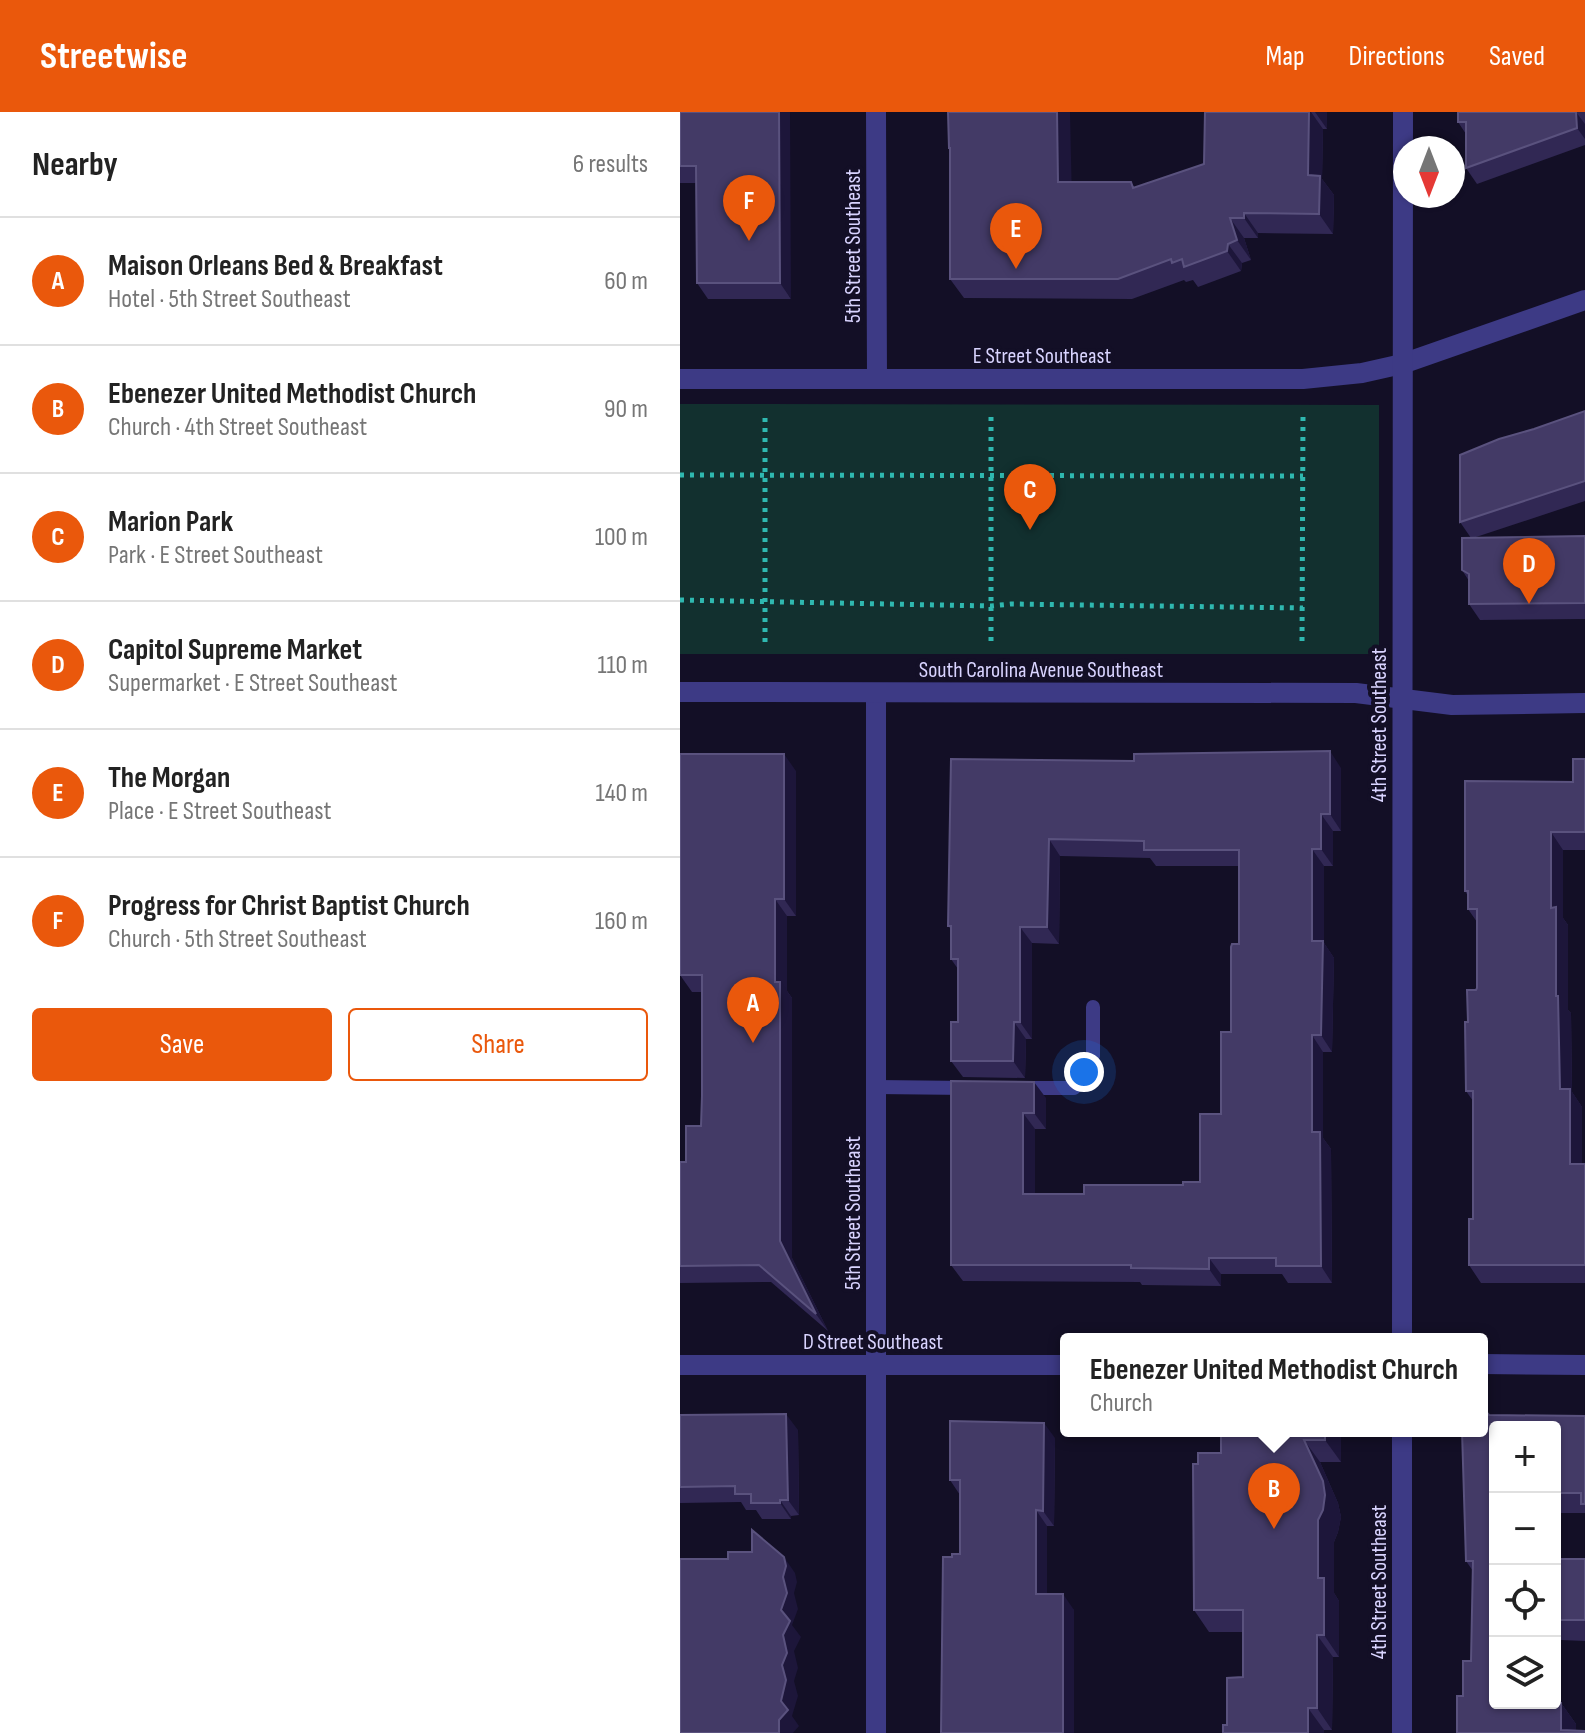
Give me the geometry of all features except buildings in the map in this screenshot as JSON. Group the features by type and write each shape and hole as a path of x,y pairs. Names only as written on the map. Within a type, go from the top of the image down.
{"street":[{"name":"5th Street Southeast","path":"876,112 877,379"},
{"name":"4th Street Southeast","path":"1402,1333 1403,112"},
{"path":"1402,364 1585,300"},
{"name":"E Street Southeast","path":"680,379 1303,379 1362,373 1402,364"},
{"name":"South Carolina Avenue Southeast","path":"680,692 1356,693 1403,698"},
{"name":"5th Street Southeast","path":"876,693 876,1733"},
{"path":"1403,698 1452,705 1585,703"},
{"path":"1488,1364 1585,1365"},
{"name":"D Street Southeast","path":"680,1365 1060,1365"},
{"name":"4th Street Southeast","path":"1402,1437 1402,1733"}],"lane":[{"path":"1013,1088 1074,1088 1093,1056 1093,1007"},
{"path":"876,1087 982,1088"}],"path":[{"path":"991,417 991,641"},
{"path":"1302,641 1303,417"},
{"path":"765,418 765,642"},
{"path":"680,475 1303,476"},
{"path":"680,600 1303,608"}],"green space":[{"path":"680,404 1379,405 1379,654 680,654"}],"place":[{"name":"Progress for Christ Baptist Church","path":"749,241"},
{"name":"The Morgan","path":"1016,269"},
{"name":"Marion Park","path":"1030,530"},
{"name":"Capitol Supreme Market","path":"1529,604"},
{"name":"Maison Orleans Bed & Breakfast","path":"753,1043"},
{"name":"Ebenezer United Methodist Church","path":"1274,1529"}]}
